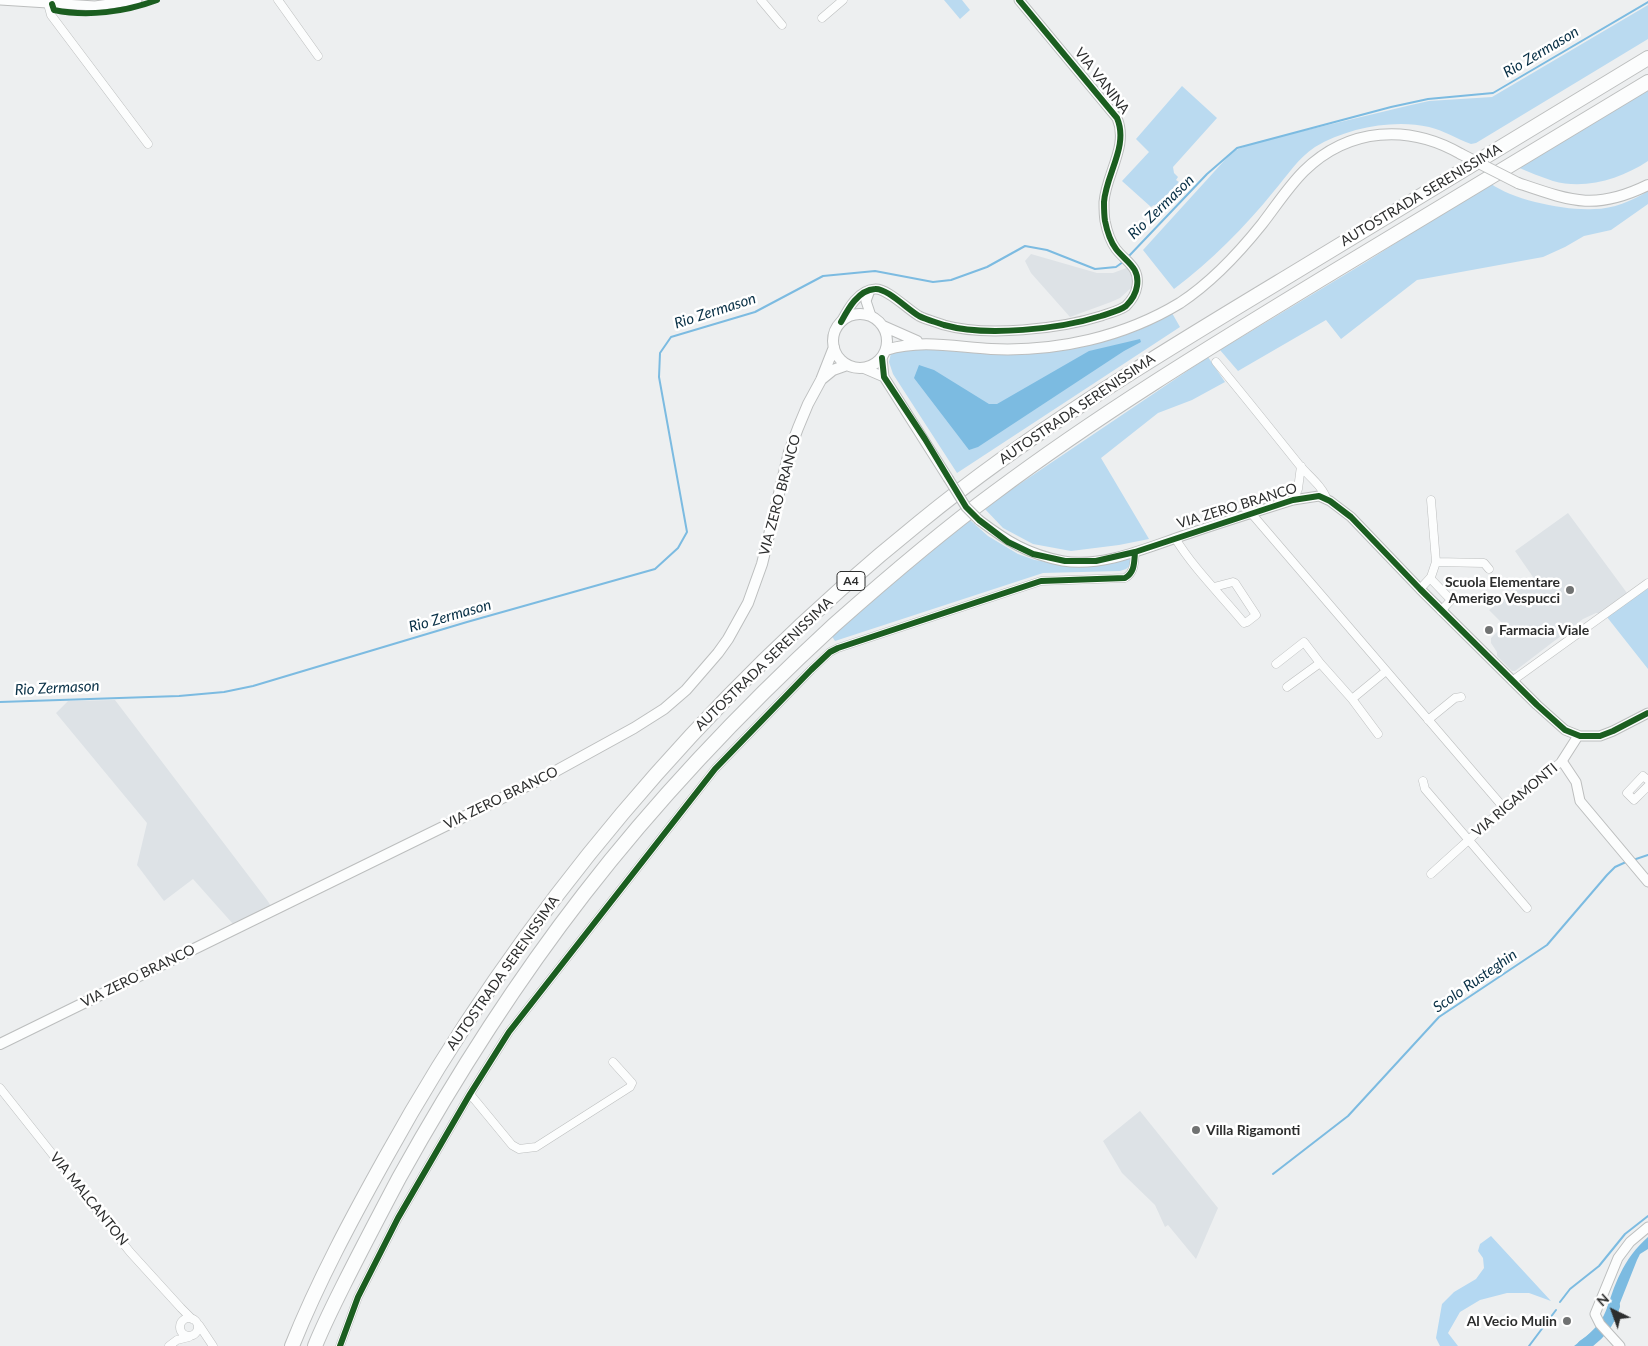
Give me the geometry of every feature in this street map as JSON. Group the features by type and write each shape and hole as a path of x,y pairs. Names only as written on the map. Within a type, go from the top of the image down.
{"highway":[{"name":"AUTOSTRADA SERENISSIMA","path":"292,1346 354,1214 409,1115 475,1009 568,880 623,812 681,746 785,640 921,520 1035,436 1143,364 1648,58"},
{"name":"AUTOSTRADA SERENISSIMA","path":"315,1346 372,1228 430,1123 492,1022 537,958 584,894 639,826 752,703 802,655 884,580 931,541 999,489 1097,420 1270,310 1648,82"}],"main road":[{"path":"923,343 903,336 884,326 871,316 862,314 853,315 841,322 834,336 834,347 840,359 847,365 863,368 873,365 884,354 906,345 923,343 997,349 1046,347 1103,336 1133,327 1182,301 1216,275 1240,250 1305,170 1316,161 1336,148 1371,136 1400,134 1435,140 1518,183 1555,196 1590,202 1628,195 1648,185"},
{"path":"884,326 888,340 884,354"},
{"name":"VIA ZERO BRANCO","path":"0,1044 545,777 634,728 664,709 686,690 718,653 748,603 762,564 789,452 808,404 822,380 834,347"},
{"path":"822,380 833,370 847,365"}],"street":[{"path":"0,0 95,6 137,0"},
{"path":"278,0 318,56"},
{"path":"762,0 782,26"},
{"path":"822,18 843,0"},
{"name":"VIA VANINA","path":"870,290 878,288 884,290 920,316 948,326 989,330 1036,328 1087,320 1112,312 1126,305 1134,294 1137,284 1135,270 1118,251 1108,235 1105,222 1104,201 1118,152 1121,127 1117,118 1019,0"},
{"path":"48,4 52,15 148,144"},
{"path":"870,290 866,302 871,316"},
{"path":"841,322 856,299 870,290"},
{"path":"863,368 884,377 884,354"},
{"path":"1216,362 1325,493 1327,500 1351,518 1441,611 1564,730 1578,736 1594,737 1606,734 1648,713"},
{"name":"VIA ZERO BRANCO","path":"884,377 966,507 979,520 1008,542 1033,554 1064,561 1096,561 1135,552 1293,500 1319,496 1327,500"},
{"path":"1293,500 1298,489 1301,466"},
{"path":"1420,589 1430,578 1436,562 1431,500"},
{"path":"1251,513 1504,808"},
{"path":"1176,538 1183,551 1244,622 1247,622 1256,615 1235,583 1214,587"},
{"path":"340,1346 358,1296 398,1218 470,1094 509,1032 715,769 830,652 1041,581 1125,578 1132,572 1135,552"},
{"path":"1436,562 1484,563 1489,569"},
{"path":"1430,578 1452,600 1441,611"},
{"path":"1512,680 1646,584"},
{"path":"1276,664 1304,642 1352,699 1378,734"},
{"path":"1287,687 1320,663"},
{"path":"1352,699 1386,671"},
{"path":"1428,720 1455,698 1461,697"},
{"name":"VIA RIGAMONTI","path":"1431,874 1504,808 1562,761 1578,736"},
{"path":"1562,761 1576,782 1580,801 1648,882"},
{"path":"1648,780 1643,776 1627,793 1634,800 1648,786"},
{"name":"VIA RIGAMONTI","path":"1423,781 1425,789 1527,908"},
{"path":"470,1094 512,1145 519,1149 536,1147 630,1087 632,1083 613,1062"},
{"name":"VIA MALCANTON","path":"0,1088 130,1252 195,1321 213,1346"},
{"path":"1620,1346 1600,1324 1595,1314 1618,1258 1630,1242 1648,1227"},
{"path":"181,1308 183,1334 191,1337"},
{"path":"177,1340 181,1326 186,1319 195,1321 197,1333 191,1337"},
{"path":"169,1346 177,1340 191,1337 206,1337"}],"shaded area":[{"path":"944,0 962,0 970,10 960,19"},
{"path":"1648,5 1648,39 1476,143 1471,144 1434,128 1415,125 1386,125 1356,130 1328,140 1303,156 1239,230 1201,267 1174,289 1143,250 1233,151 1257,142 1429,101 1492,97"},
{"path":"1182,86 1217,118 1173,167 1174,173 1178,177 1176,180 1179,182 1156,206 1151,207 1122,181 1149,152 1136,139"},
{"path":"1648,90 1648,161 1615,178 1578,184 1553,181 1517,167"},
{"path":"1490,183 1512,195 1540,203 1569,208 1608,208 1629,201 1648,191 1648,204 1611,230 1584,236 1543,257 1417,280 1341,339 1326,320 1238,371 1220,350 1366,262"},
{"path":"1031,254 1097,273 1113,273 1129,267 1134,275 1131,288 1120,298 1070,317 1031,273 1025,261"},
{"path":"1172,313 1180,327 957,473 893,374 889,362 891,353 901,347 1020,355 1065,349"},
{"path":"1140,339 1141,342 1124,351 978,447 969,450 914,378 919,365 934,370 989,404 997,404 1089,351"},
{"path":"1208,357 1225,382 1192,400 1158,413 1101,458 1149,539 1071,551 1033,544 1003,528 984,508"},
{"name":"Scuola Elementare Amerigo Vespucci","path":"1568,513 1627,593 1599,613 1583,619 1515,671 1512,671 1497,656 1497,652 1491,643 1491,638 1504,625 1489,610 1533,577 1515,551"},
{"path":"969,519 988,536 1018,554 1035,560 1074,566 1130,556 1131,565 1120,571 1043,573 835,641 831,635"},
{"path":"1648,581 1648,669 1603,612"},
{"path":"115,700 271,906 233,924 193,879 164,901 137,865 147,823 56,713 68,701"},
{"path":"1140,1111 1218,1208 1196,1259 1168,1225 1165,1227 1155,1205 1122,1173 1103,1141"},
{"path":"1491,1236 1551,1301 1529,1293 1507,1293 1480,1300 1460,1312 1448,1333 1458,1346 1440,1346 1436,1338 1442,1304 1454,1292 1476,1279 1484,1268 1483,1258 1478,1251 1480,1244"},
{"path":"1648,1237 1648,1249 1640,1254 1637,1260 1612,1323 1605,1316 1620,1273 1639,1245"},
{"path":"1597,1326 1605,1334 1591,1346 1574,1346 1587,1336"}],"waterway":[{"name":"Rio Zermason","path":"1128,257 1207,174 1237,148 1428,99 1493,93 1648,2"},
{"name":"Rio Zermason","path":"0,702 179,696 224,692 253,686 467,622 655,569 678,548 687,532 659,377 660,353 671,337 755,312 823,276 875,271 933,282 951,280 987,267 1025,246 1047,250 1095,269 1116,267 1123,262"},
{"name":"Scolo Rusteghin","path":"1633,860 1648,855"},
{"name":"Scolo Rusteghin","path":"1273,1174 1348,1116 1439,1017 1547,945 1607,875 1615,867 1626,862"},
{"path":"1560,1302 1570,1289 1599,1266 1625,1234 1648,1216"},
{"path":"1583,1346 1602,1329 1609,1319 1614,1306"},
{"path":"1529,1346 1556,1310"}],"cycle path":[{"path":"52,4 54,10 93,13 132,8 157,0"},
{"path":"841,322 850,306 859,296 875,289 885,292 925,319 961,329 1001,331 1044,328 1084,321 1120,309 1126,306 1133,297 1137,286 1136,274 1131,265 1112,243 1104,216 1106,192 1119,150 1120,128 1117,118 1019,0"},
{"path":"882,358 884,377 925,439 966,507 979,520 1008,542 1033,554 1065,561 1096,561 1135,552 1293,500 1319,496 1330,501 1351,517 1420,589 1537,705 1565,730 1580,736 1600,736 1648,713"},
{"path":"340,1346 358,1297 398,1218 470,1094 509,1032 715,769 811,670 830,652 838,648 1041,581 1125,578 1132,570 1135,552"}],"place":[{"name":"Scuola Elementare Amerigo Vespucci","path":"1570,590"},
{"name":"Farmacia Viale","path":"1489,630"},
{"name":"Villa Rigamonti","path":"1196,1130"},
{"name":"Al Vecio Mulin","path":"1567,1321"}]}
